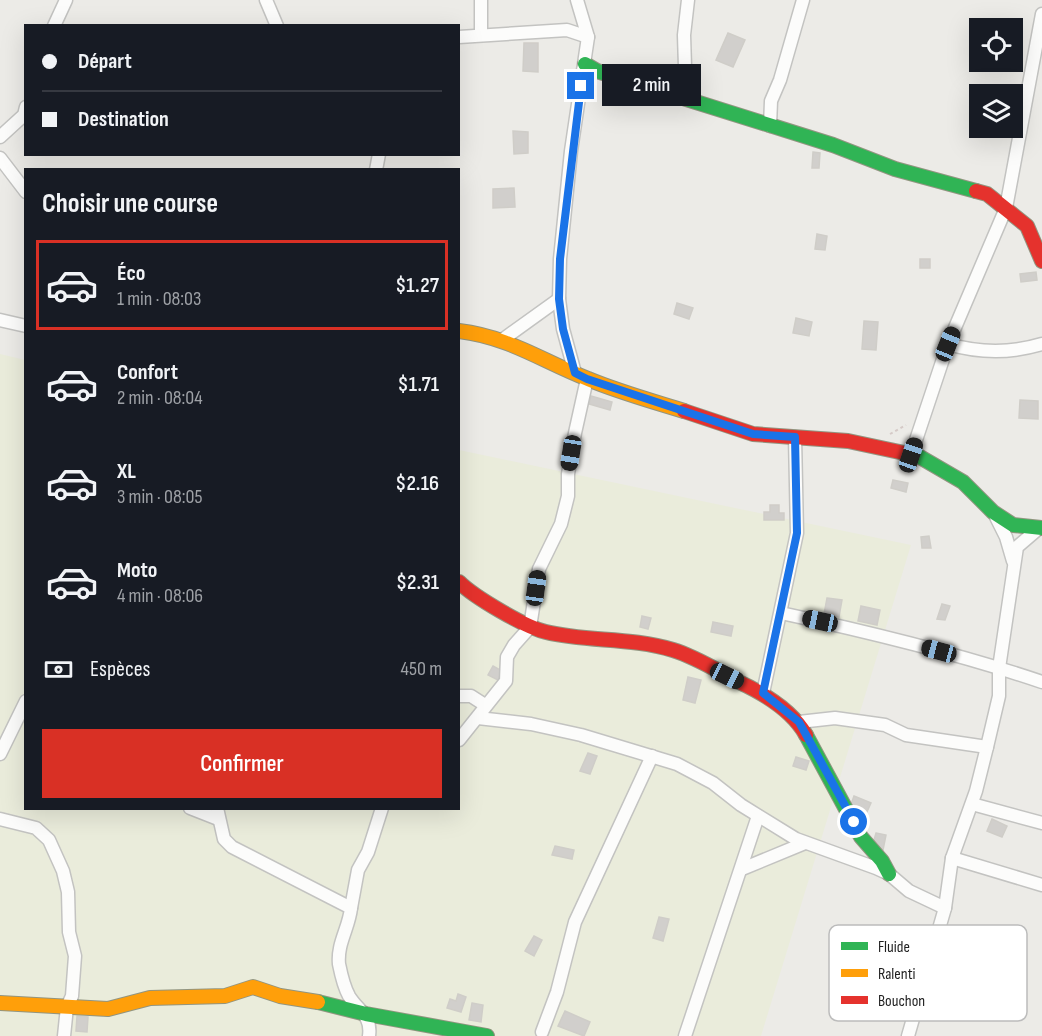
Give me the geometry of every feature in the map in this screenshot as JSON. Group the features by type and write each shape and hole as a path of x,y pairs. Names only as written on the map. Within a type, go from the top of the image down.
{"street":[{"path":"55,24 66,0"},
{"path":"266,0 276,24"},
{"path":"481,0 481,35"},
{"path":"460,739 506,681 507,657 513,645 530,627 539,569 561,524 568,496 568,474 581,376 563,329 559,299 560,259 569,172 588,37 577,0"},
{"path":"686,99 684,36 688,0"},
{"path":"770,126 771,101 780,80 803,0"},
{"path":"911,455 948,344 1006,208 1038,61 1042,14"},
{"path":"460,37 567,30 588,37"},
{"path":"585,64 597,71 895,169 987,194 1027,226 1042,261"},
{"path":"0,137 24,115"},
{"path":"0,158 24,189"},
{"path":"502,340 559,299"},
{"path":"0,320 24,326"},
{"path":"460,331 486,334 581,376 753,434 848,441 911,455 941,468 963,482 993,512 1013,525 1040,529"},
{"path":"948,344 964,349 1007,351 1042,344"},
{"path":"763,693 797,533 795,437"},
{"path":"993,512 1006,537 1014,562"},
{"path":"940,925 945,908 952,858 972,804 999,696 999,668 1017,547 1040,529"},
{"path":"460,583 471,594 530,627 544,632 588,638 612,638 674,650 763,693 799,722 861,837 882,861 889,874"},
{"path":"781,613 860,630 1042,682"},
{"path":"460,696 471,696 485,705"},
{"path":"0,754 24,705"},
{"path":"478,718 531,724 677,764 713,783 758,816 805,843 889,874 909,891 945,908"},
{"path":"799,722 835,718 885,725 906,735 987,747"},
{"path":"542,1035 557,992 575,922 652,756"},
{"path":"972,804 1042,823"},
{"path":"199,810 217,814 224,839 232,846 351,908"},
{"path":"369,1036 371,1024 366,1014 349,997 339,964 339,946 351,908 358,870 368,852 381,810"},
{"path":"685,1036 709,970 720,925 742,869 758,816"},
{"path":"0,819 36,828 50,840 63,871 68,892 69,932 75,956 72,996 64,1036"},
{"path":"742,869 805,843"},
{"path":"952,858 1042,885"},
{"path":"0,1003 108,1009 150,998 213,998 253,987 280,996 487,1036"},
{"path":"908,1036 912,1021"}],"path":[{"path":"884,436 924,415"}],"green space":[{"path":"0,354 24,360 24,810 460,810 460,450 911,545 761,1036 0,1036"}],"building":[{"path":"728,33 745,40 733,67 716,60"},
{"path":"524,43 538,43 538,72 523,71"},
{"path":"513,131 528,132 528,153 514,154"},
{"path":"813,152 820,153 819,168 812,168"},
{"path":"514,188 515,207 493,208 493,189"},
{"path":"817,234 827,236 825,250 815,249"},
{"path":"920,259 930,259 930,268 920,268"},
{"path":"1036,272 1037,280 1021,282 1020,274"},
{"path":"677,303 693,308 689,319 674,314"},
{"path":"796,318 812,322 809,336 793,333"},
{"path":"864,321 878,322 876,350 862,349"},
{"path":"591,396 612,402 610,410 589,404"},
{"path":"1020,400 1038,401 1038,419 1019,418"},
{"path":"893,480 908,483 906,492 891,488"},
{"path":"770,505 779,505 779,513 784,513 784,520 764,520 764,512 770,512"},
{"path":"929,536 931,548 922,548 921,537"},
{"path":"827,598 842,600 839,617 824,614"},
{"path":"942,604 950,606 945,620 937,619"},
{"path":"861,606 880,610 877,625 858,621"},
{"path":"642,616 651,618 648,629 640,627"},
{"path":"713,622 733,626 731,636 711,632"},
{"path":"493,666 502,671 498,680 488,675"},
{"path":"688,677 701,680 695,703 683,700"},
{"path":"588,753 597,756 590,774 580,771"},
{"path":"796,757 809,761 806,770 793,766"},
{"path":"854,796 871,803 866,814 850,807"},
{"path":"992,819 1007,826 1002,837 987,831"},
{"path":"876,833 886,835 883,850 872,847"},
{"path":"555,846 574,850 572,859 552,855"},
{"path":"659,917 669,919 663,941 653,938"},
{"path":"534,936 542,940 534,956 525,951"},
{"path":"458,994 466,997 461,1012 447,1008 450,999 456,1001"},
{"path":"472,1003 483,1005 481,1022 469,1020"},
{"path":"565,1011 590,1022 584,1036 558,1026"},
{"path":"77,1016 88,1017 87,1032 76,1031"}],"traffic: fast":[{"path":"585,64 597,71 833,145 895,169 976,191"},
{"path":"909,454 920,457 963,482 993,512 1013,525 1042,528"},
{"path":"806,735 861,837 882,861 889,874"},
{"path":"318,1002 366,1014 487,1036"}],"traffic: slow":[{"path":"460,331 494,338 600,384 684,411"},
{"path":"0,1003 108,1009 150,998 225,996 253,987 280,996 318,1002"}],"traffic: jam":[{"path":"976,191 987,194 1027,226 1042,261"},
{"path":"684,411 753,434 848,441 909,454"},
{"path":"460,583 500,611 546,632 641,643 690,656 768,697 786,710 806,735"}],"route":[{"path":"581,86 571,151 560,259 559,299 563,329 575,373 683,412 753,434 795,437 797,533 763,693 799,722 854,822"}]}
